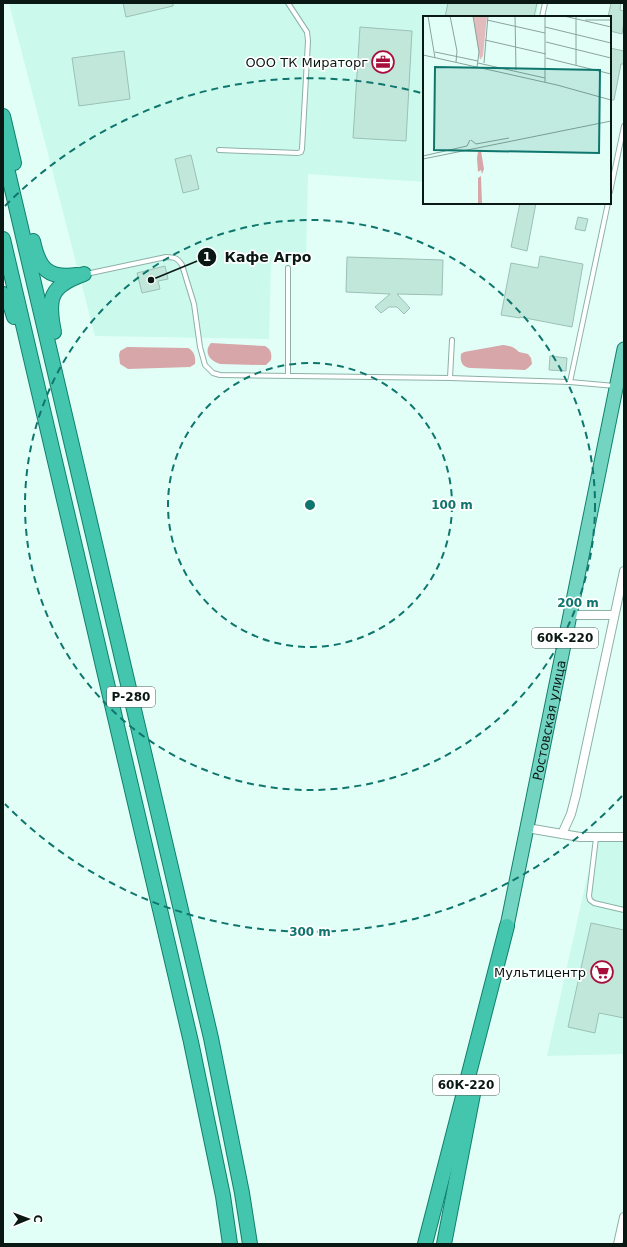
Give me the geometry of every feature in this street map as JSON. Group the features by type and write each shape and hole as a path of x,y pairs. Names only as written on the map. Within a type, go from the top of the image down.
{"highway":[{"path":"3,116 36,253 43,268 52,274 67,276 84,274"},
{"name":"Р-280","path":"3,151 211,1038 242,1193 250,1244"},
{"name":"Р-280","path":"3,239 191,1042 222,1196 230,1244"},
{"path":"84,274 68,280 58,288 51,300 51,317 85,461 100,566"},
{"path":"3,294 10,304 13,312 53,492 88,604"},
{"name":"60К-220","path":"425,1244 507,926"},
{"name":"60К-220","path":"444,1244 507,926"}],"main road":[{"name":"Ростовская улица","path":"507,926 624,349"}],"street":[{"path":"562,834 571,814 576,795 618,611 624,571"},
{"path":"570,615 618,611"},
{"path":"526,828 596,838 624,837"},
{"path":"618,1244 624,1217"}],"lane":[{"path":"219,150 301,152 308,41 307,32 288,3"},
{"path":"542,16 545,3"},
{"path":"611,187 624,126"},
{"path":"570,382 608,204"},
{"path":"84,274 166,257 173,257 178,260 185,273 194,304 204,365 208,370 220,375 450,378 570,382 617,386"},
{"path":"288,268 288,376"},
{"path":"450,378 452,340"},
{"path":"596,838 589,896 590,900 594,903 624,910"}],"shaded area":[{"path":"9,3 539,3 536,16 423,16 423,182 308,174 306,262 271,261 269,339 95,336"},
{"path":"211,343 265,346 271,352 271,360 266,365 216,363 208,353"},
{"path":"503,345 528,354 531,358 532,364 525,370 471,368 466,367 461,362 461,354 464,352"},
{"path":"127,347 188,348 194,354 195,364 190,367 128,369 120,364 119,355 120,351"},
{"path":"624,841 624,1054 547,1056 595,842"}],"building":[{"path":"123,3 173,3 173,6 126,17"},
{"path":"448,3 537,3 534,16 445,16"},
{"path":"611,3 621,3 620,10 624,11 622,34 611,31 611,16 608,16"},
{"path":"360,27 412,31 406,141 353,138"},
{"path":"611,48 624,51 624,64 621,64 614,100 611,100"},
{"path":"124,51 130,99 79,106 72,58"},
{"path":"191,155 199,189 183,193 175,159"},
{"path":"520,204 536,204 527,251 511,247"},
{"path":"578,217 588,219 585,231 575,229"},
{"path":"540,256 583,264 572,327 501,315 511,263 538,268"},
{"path":"347,257 443,260 442,295 397,294 410,308 404,314 397,307 389,307 381,313 375,307 390,294 346,292"},
{"path":"165,266 168,279 158,281 160,289 142,293 137,273"},
{"path":"550,356 567,358 566,371 549,370"},
{"name":"Мультицентр","path":"591,923 624,930 624,1018 599,1013 595,1033 568,1027"}],"place":[{"name":"ООО ТК Мираторг","path":"383,62"},
{"name":"Кафе Агро","path":"151,280"},
{"name":"Мультицентр","path":"602,972"}]}
